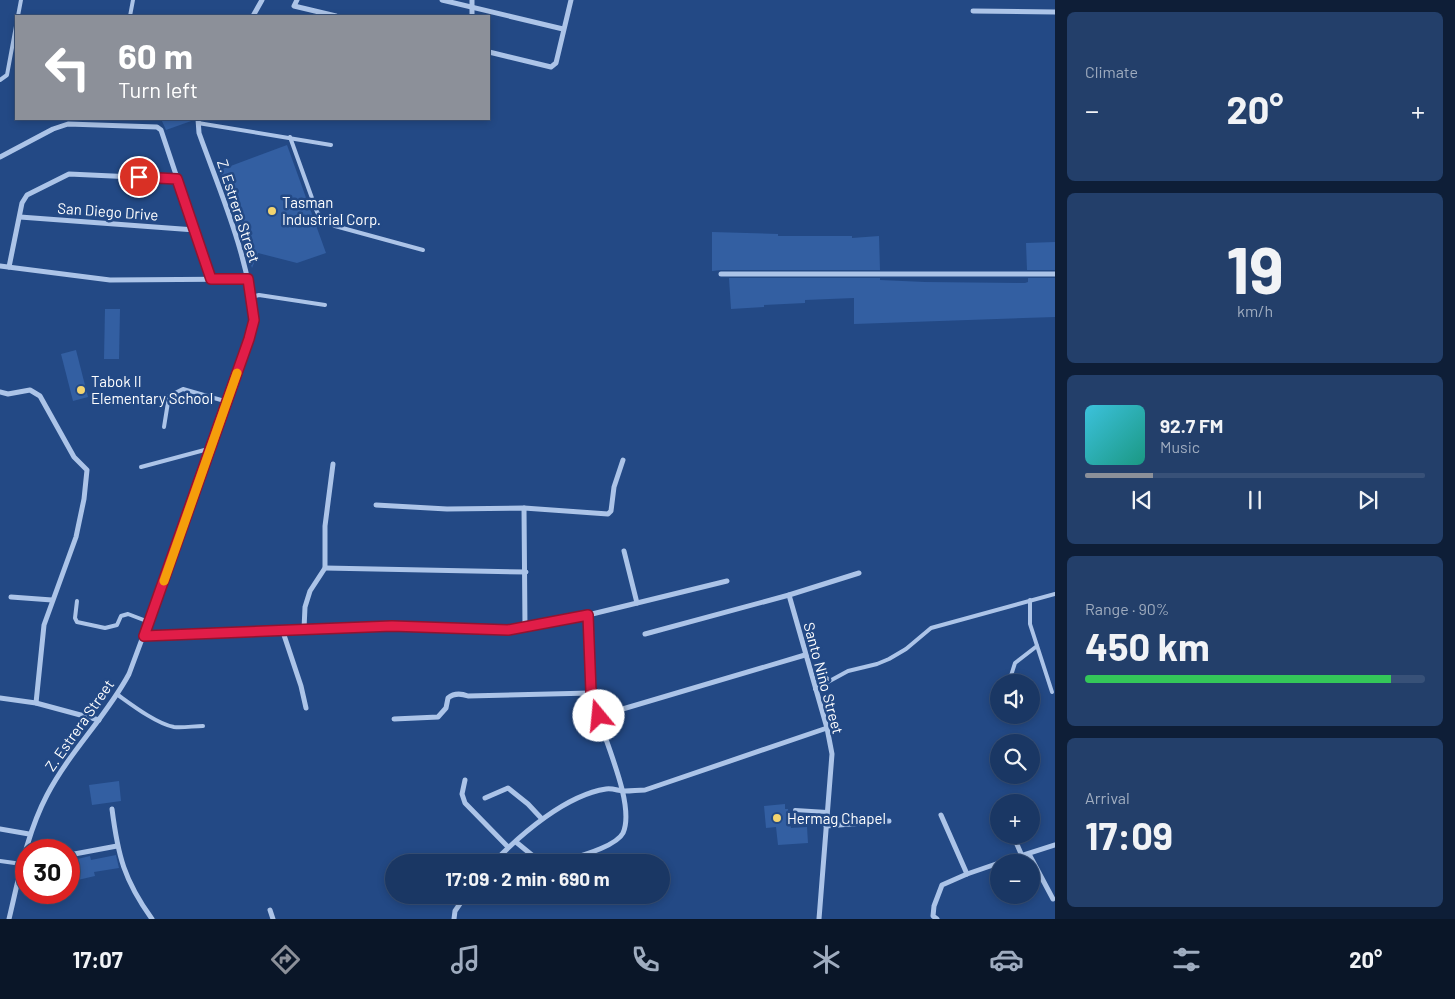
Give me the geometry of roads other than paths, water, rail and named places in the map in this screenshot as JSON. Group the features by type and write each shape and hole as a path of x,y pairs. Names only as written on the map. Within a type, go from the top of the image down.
{"street":[{"path":"254,15 262,0"},
{"path":"297,0 294,6 332,15"},
{"path":"442,0 563,29"},
{"path":"472,0 472,15"},
{"path":"490,52 550,67 556,63 571,0"},
{"path":"973,11 1055,12"},
{"name":"Z. Estrera Street","path":"28,839 52,787 118,695 129,674 212,448 254,320 252,297 234,229 199,133 198,121"},
{"path":"0,157 54,129 68,124 152,126 161,130 211,279"},
{"path":"9,267 22,203 27,195 69,174 177,179"},
{"name":"San Diego Drive","path":"20,217 195,230"},
{"path":"0,266 110,280 248,279"},
{"path":"721,274 1055,274"},
{"path":"0,392 8,394 30,390 40,396 74,457 86,470 84,499 76,537 44,624 36,703"},
{"path":"376,505 447,509 524,508 608,514 611,511 614,487 623,460"},
{"path":"304,629 305,606 310,591 325,568 325,526 333,464"},
{"path":"524,508 525,626"},
{"path":"624,551 637,603"},
{"path":"325,568 526,572"},
{"path":"645,634 789,595 859,573"},
{"path":"144,636 392,626 508,630 588,615 727,581"},
{"name":"Santo Niño Street","path":"789,595 832,754 818,919"},
{"path":"11,597 52,600"},
{"path":"582,854 612,843 623,832 624,824 623,791 591,692 588,615"},
{"path":"282,629 301,686 306,708"},
{"path":"599,716 702,684 805,656"},
{"path":"394,719 438,717 446,708 448,698 454,694 461,693 468,696 591,692"},
{"path":"0,698 36,703 99,720"},
{"path":"501,854 542,820 576,799 594,791 609,788 623,791 645,790 826,728"},
{"path":"465,780 462,794 465,803 508,847"},
{"path":"485,798 508,788 528,804 542,820"},
{"path":"112,809 117,846 129,882 137,898 152,919"},
{"path":"941,815 967,874"},
{"path":"826,826 890,821"},
{"path":"0,828 29,834"},
{"path":"516,842 531,854"},
{"path":"1029,854 1055,845"},
{"path":"80,854 117,846"},
{"path":"938,919 933,916 933,911 939,888 944,883 990,866"},
{"path":"1040,875 1053,899"},
{"name":"Z. Estrera Street","path":"9,919 15,897"},
{"path":"454,919 455,911 460,904"},
{"path":"270,910 273,919"}],"lane":[{"path":"18,15 21,0"},
{"path":"130,15 133,0"},
{"path":"0,80 7,75 15,31"},
{"path":"198,121 331,145"},
{"path":"290,137 317,212 324,221 335,226 423,250"},
{"path":"252,297 259,295 325,304"},
{"path":"164,427 169,396 175,392 183,389 228,402"},
{"path":"142,467 212,448"},
{"path":"815,689 848,671 889,659 906,649 931,628 1055,594"},
{"path":"1030,600 1029,619 1052,692"},
{"path":"77,601 75,618 77,622 110,628 117,625 121,616 128,614 149,622"},
{"path":"1012,674 1015,663 1037,646"},
{"path":"118,695 133,706 174,727 203,726"},
{"path":"795,810 827,812"},
{"path":"0,861 15,863"}],"place":[{"name":"Tasman Industrial Corp.","path":"272,211"},
{"name":"Tabok II Elementary School","path":"81,390"},
{"name":"Hermag Chapel","path":"777,818"}]}
